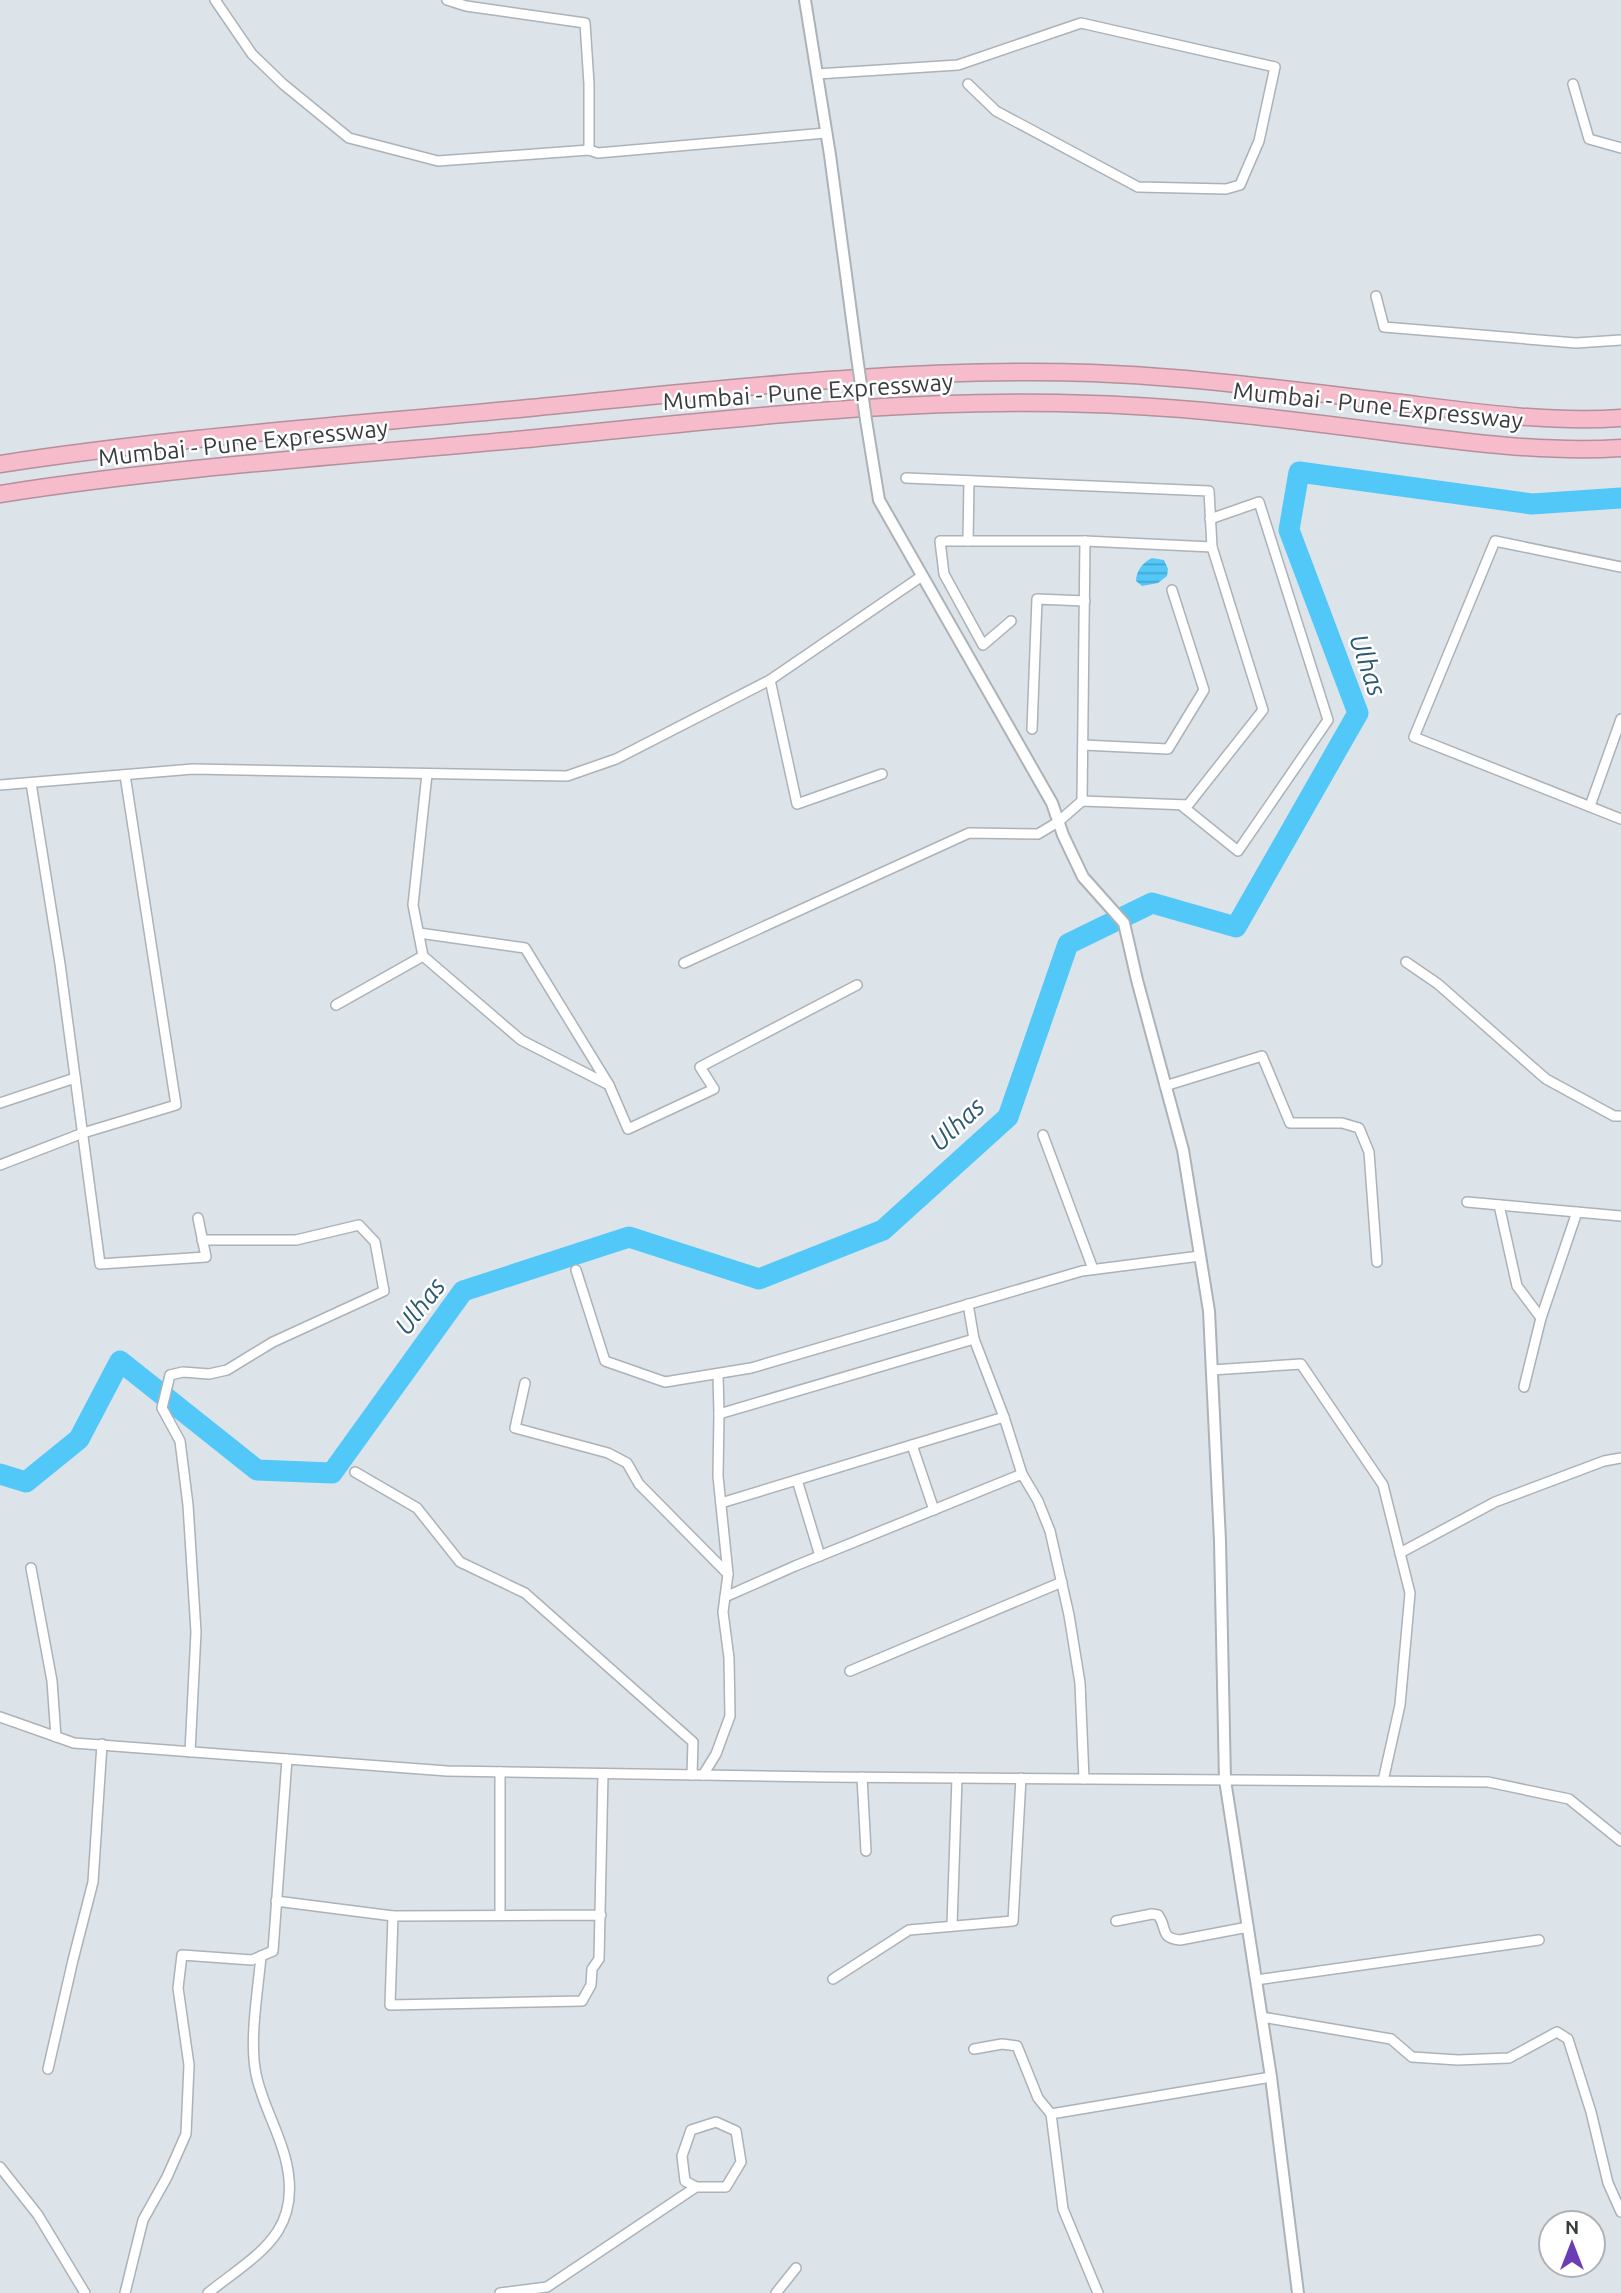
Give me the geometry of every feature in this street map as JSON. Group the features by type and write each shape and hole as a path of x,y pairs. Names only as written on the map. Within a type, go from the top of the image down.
{"highway":[{"name":"Mumbai - Pune Expressway","path":"0,464 60,454 207,439 891,375 1120,375 1217,381 1474,412 1561,418 1621,418"},
{"name":"Mumbai - Pune Expressway","path":"0,494 64,484 210,469 892,405 999,402 1215,411 1471,442 1560,448 1621,448"}],"street":[{"path":"215,0 252,54 283,84 349,138 439,161 589,150 598,153 826,133"},
{"path":"447,0 466,6 585,23 589,150"},
{"path":"805,0 879,500 1052,803 1083,877 1124,923 1183,1150 1209,1311 1220,1541 1225,1780 1271,2077 1298,2293"},
{"path":"817,74 958,65 1081,23 1275,67 1259,141 1240,185 1226,189 1138,187 996,111 968,84"},
{"path":"1573,84 1589,139 1621,148"},
{"path":"1376,296 1384,327 1576,344 1621,340"},
{"path":"684,963 969,833 1038,834 1058,822 1083,801 1188,805 1264,710 1212,547 1209,491 906,478"},
{"path":"968,541 970,481"},
{"path":"1181,805 1238,851 1328,720 1259,502 1210,519"},
{"path":"1011,621 983,645 944,574 940,541 1085,541 1212,547"},
{"path":"1083,801 1085,541"},
{"path":"1621,566 1495,541 1414,737 1621,818"},
{"path":"0,785 193,769 567,776 616,759 770,680 922,576"},
{"path":"1083,746 1168,749 1203,690 1172,590"},
{"path":"1032,729 1037,599 1085,601"},
{"path":"770,680 797,804 882,774"},
{"path":"1590,806 1621,719"},
{"path":"427,774 413,905 424,956 521,1040 609,1086"},
{"path":"0,1166 83,1133 176,1105 125,775"},
{"path":"31,783 60,964 100,1264 206,1256 198,1218"},
{"path":"419,933 525,948 609,1086 628,1129 714,1089 700,1067 857,985"},
{"path":"336,1004 424,956"},
{"path":"1406,962 1438,984 1546,1079 1614,1116 1621,1116"},
{"path":"1166,1086 1262,1056 1290,1123 1342,1123 1359,1128 1370,1152 1377,1262"},
{"path":"0,1102 75,1078"},
{"path":"1043,1135 1093,1269"},
{"path":"1467,1202 1621,1216"},
{"path":"1499,1205 1517,1286 1541,1318"},
{"path":"1524,1387 1541,1318 1577,1212"},
{"path":"190,1752 197,1632 188,1505 180,1441 162,1408 170,1376 227,1370 273,1342 384,1291 375,1242 359,1225 296,1240 202,1240"},
{"path":"576,1270 605,1361 665,1382 751,1368 1093,1269 1200,1256"},
{"path":"968,1304 974,1339 1004,1417 1022,1474 1038,1501 1050,1531 1080,1683 1084,1779"},
{"path":"719,1413 974,1339"},
{"path":"1212,1370 1301,1364 1383,1485 1410,1593 1400,1705 1383,1782"},
{"path":"703,1775 716,1754 730,1716 729,1658 723,1612 728,1574 718,1476 718,1374"},
{"path":"525,1383 515,1428 608,1453 627,1462 639,1484 728,1574"},
{"path":"721,1503 1004,1417"},
{"path":"912,1445 934,1510"},
{"path":"1400,1553 1495,1502 1604,1461 1621,1458"},
{"path":"355,1472 416,1508 460,1562 525,1593 666,1717 693,1742 692,1775"},
{"path":"725,1597 1022,1474"},
{"path":"797,1480 820,1556"},
{"path":"30,1568 52,1681 56,1737"},
{"path":"850,1671 1062,1582"},
{"path":"0,1717 74,1743 447,1771 1488,1782 1569,1798 1621,1841"},
{"path":"48,2069 93,1882 102,1744"},
{"path":"125,2293 142,2220 167,2177 186,2134 189,2065 178,1988 182,1955 252,1960 273,1951 287,1759"},
{"path":"500,1772 500,1915"},
{"path":"393,1916 390,2005 582,2001 591,1985 592,1969 599,1959 603,1774"},
{"path":"862,1777 866,1850"},
{"path":"952,1925 957,1778"},
{"path":"832,1979 909,1930 1013,1921 1021,1779"},
{"path":"276,1901 393,1916 601,1915"},
{"path":"1116,1922 1158,1915 1163,1922 1166,1937 1170,1940 1248,1927"},
{"path":"1256,1980 1539,1940"},
{"path":"208,2293 268,2244 283,2225 289,2207 286,2160 255,2073 254,2033 261,1956"},
{"path":"1262,2017 1391,2039 1412,2057 1458,2060 1508,2058 1557,2032 1568,2039 1591,2112 1608,2183 1621,2212"},
{"path":"974,2049 1002,2044 1017,2046 1038,2098 1051,2114 1063,2209 1098,2293"},
{"path":"1051,2114 1271,2077"},
{"path":"500,2293 547,2287 696,2188 726,2188 741,2162 736,2131 716,2122 691,2130 682,2156 685,2181 696,2188"},
{"path":"0,2167 38,2215 85,2293"},
{"path":"776,2293 796,2268"}],"water":[{"path":"1152,558 1164,560 1168,569 1167,576 1158,583 1142,586 1136,581 1137,574 1143,564"}],"waterway":[{"name":"Ulhas","path":"0,1474 26,1482 79,1439 120,1361 257,1470 332,1473 463,1291 629,1237 759,1279 883,1230 1008,1117 1068,944 1152,903 1236,927 1358,713 1289,530 1299,472 1532,504 1621,498"}]}
